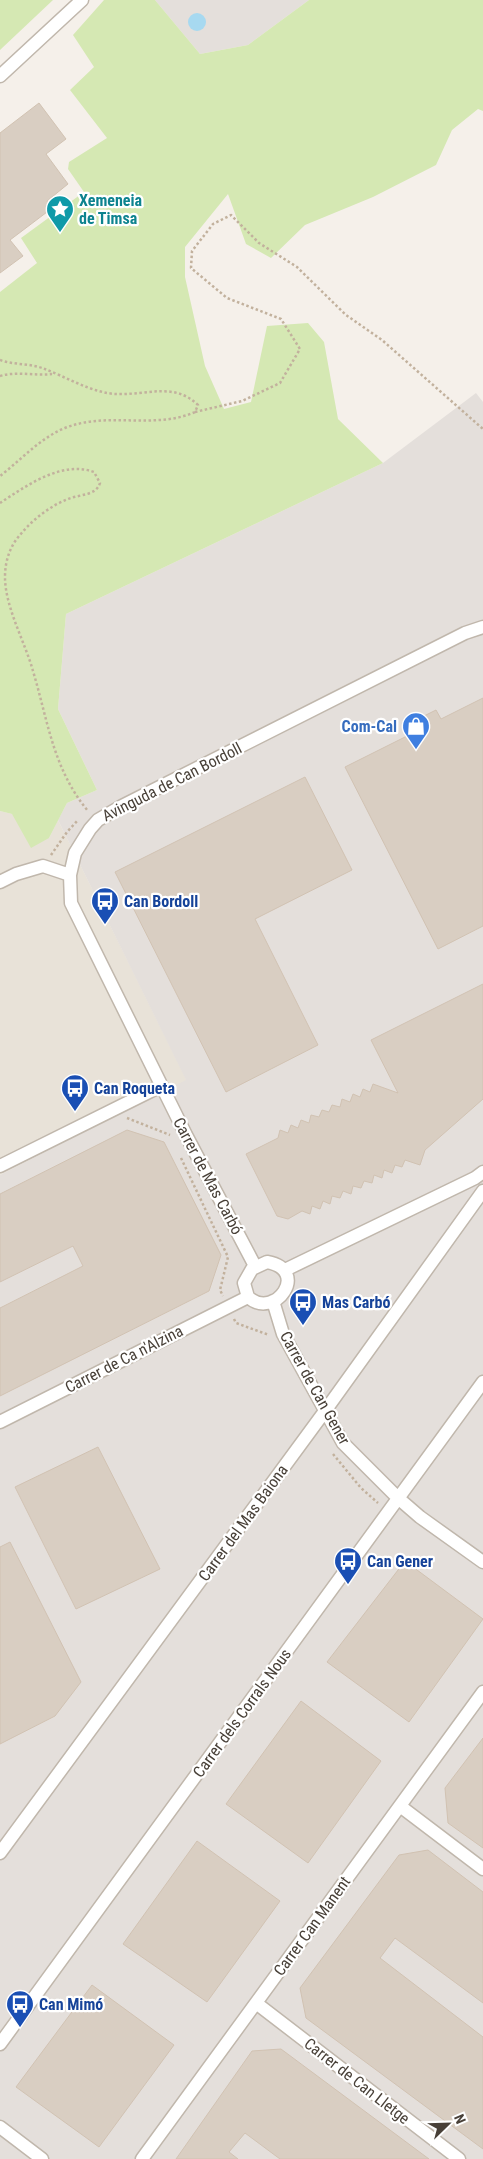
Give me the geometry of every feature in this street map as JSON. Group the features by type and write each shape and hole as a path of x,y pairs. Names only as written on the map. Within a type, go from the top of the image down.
{"street":[{"path":"0,76 82,0"},
{"name":"Avinguda de Can Bordoll","path":"162,1086 71,903 70,875 75,853 90,828 98,820 456,638 483,627"},
{"path":"0,882 16,874 43,866 70,875"},
{"path":"0,1166 162,1086"},
{"name":"Carrer de Mas Carbó","path":"162,1086 255,1266"},
{"path":"285,1270 475,1178 483,1172"},
{"name":"Carrer del Mas Baiona","path":"0,1853 483,1191"},
{"path":"267,1262 276,1264 285,1270 288,1281 282,1296 273,1301 257,1303 248,1297 244,1283 255,1266 267,1262"},
{"name":"Carrer de Ca n'Alzina","path":"0,1422 248,1297"},
{"name":"Carrer de Can Gener","path":"273,1301 283,1334 343,1443 398,1498 420,1517 483,1562"},
{"name":"Carrer dels Corrals Nous","path":"0,2044 483,1382"},
{"name":"Carrer Can Manent","path":"142,2159 483,1692"},
{"path":"400,1806 483,1869"},
{"name":"Carrer de Can Lletge","path":"256,2003 459,2159"},
{"path":"0,2127 42,2159"}],"path":[{"path":"0,476 46,438 65,428 109,420 170,419 242,401 280,383 300,350 281,319 227,298 191,268 192,251 213,224 231,215 259,242 297,267 346,315 382,340 483,429"},
{"path":"0,360 41,368 115,394 175,391 189,396 198,405 195,412"},
{"path":"0,376 11,373 34,376 54,374"},
{"path":"0,503 33,484 72,468 94,472 100,483 93,492 67,499 32,521 11,547 5,577 7,595 34,672 57,761 64,776 87,811 83,815"},
{"path":"43,866 66,832 80,819"}],"shaded area":[{"path":"155,0 309,0 248,45 200,54"},
{"path":"476,393 483,402 483,2159 0,2159 0,1175 186,1080 58,820 67,803 97,790 58,709 66,614 383,463"},
{"path":"0,811 12,814 49,838 58,820 187,1081 0,1175"}],"green space":[{"path":"0,0 53,0 0,50"},
{"path":"104,0 155,0 200,54 248,45 309,0 483,0 483,111 478,109 452,130 436,165 373,197 305,225 271,258 246,244 228,194 185,247 185,277 205,366 224,409 251,402 267,326 308,323 324,342 338,419 383,463 66,614 58,709 97,790 67,803 49,838 31,848 12,814 0,811 0,292 37,263 21,238 84,192 68,169 69,162 107,138 70,90 94,67 73,35"}],"water":[{"path":"197,13 203,16 206,22 203,28 197,31 191,28 188,22 191,16"}],"building":[{"path":"39,103 66,139 46,154 68,184 47,201 51,209 10,240 23,256 0,273 0,133"},
{"path":"483,698 483,926 438,949 345,767 429,725 424,716 436,710 441,719"},
{"path":"305,777 352,870 255,919 318,1045 226,1092 115,872"},
{"path":"483,984 483,1099 425,1150 420,1165 405,1160 402,1167 395,1165 392,1173 384,1170 382,1178 374,1175 372,1183 364,1181 361,1188 353,1186 351,1194 343,1191 340,1198 332,1196 330,1204 323,1201 320,1209 312,1206 310,1214 302,1211 288,1219 277,1216 246,1154 278,1138 280,1130 288,1133 291,1125 298,1128 301,1120 309,1123 311,1115 319,1117 322,1110 329,1112 332,1105 340,1107 342,1099 350,1102 353,1094 360,1097 363,1089 370,1092 373,1084 398,1093 371,1040"},
{"path":"127,1130 164,1142 221,1255 209,1291 0,1396 0,1308 83,1266 73,1246 0,1282 0,1194"},
{"path":"98,1447 160,1569 76,1609 15,1487"},
{"path":"10,1542 81,1682 55,1716 0,1744 0,1547"},
{"path":"405,1561 483,1619 409,1722 327,1662"},
{"path":"301,1701 381,1761 308,1863 226,1804"},
{"path":"483,1738 483,1848 448,1823 445,1788"},
{"path":"197,1841 280,1901 207,2002 123,1944"},
{"path":"428,1850 483,1892 483,2003 395,1938 380,1958 483,2037 483,2149 306,2018 300,1988 399,1855"},
{"path":"92,1985 174,2045 99,2147 16,2087"},
{"path":"281,2049 429,2159 280,2159 245,2133 229,2152 238,2159 176,2159 252,2051"}],"place":[{"name":"Xemeneia de Timsa","path":"60,233"},
{"name":"Com-Cal","path":"416,750"},
{"name":"Can Bordoll","path":"105,925"},
{"name":"Can Roqueta","path":"75,1112"},
{"name":"Mas Carbó","path":"303,1326"},
{"name":"Can Gener","path":"348,1585"},
{"name":"Can Mimó","path":"20,2028"}]}
